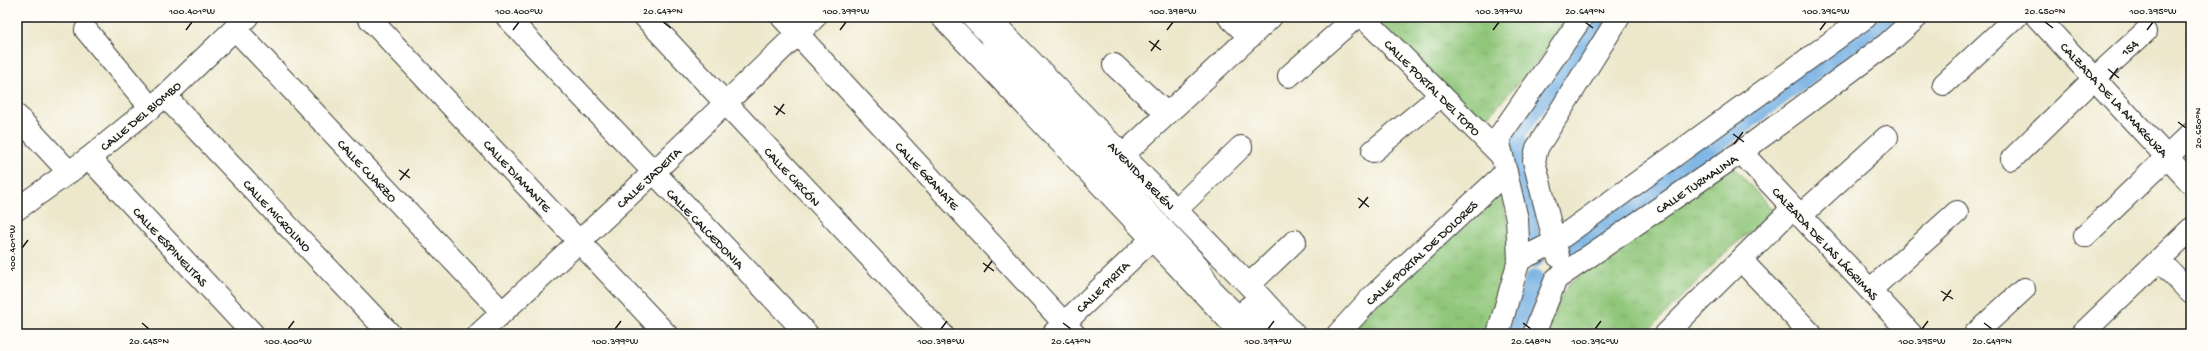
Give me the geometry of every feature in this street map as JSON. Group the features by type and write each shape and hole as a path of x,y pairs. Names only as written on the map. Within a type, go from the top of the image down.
{"street":[{"name":"CALLE DIAMANTE","path":"368,17 580,240 666,334"},
{"name":"CALLE CALCEDONIA","path":"507,17 807,334"},
{"name":"CALLE CIRCÓN","path":"645,17 942,334"},
{"name":"CALLE GRANATE","path":"782,17 1064,330"},
{"name":"CALLE JADEITA","path":"479,334 653,173 815,17"},
{"name":"AVENIDA BELÉN","path":"942,17 1108,169 1176,210 1294,334"},
{"path":"952,17 1274,334"},
{"path":"973,17 990,35 1010,66 1196,264 1214,292 1255,334"},
{"name":"AVENIDA BELÉN","path":"988,17 1108,169 1152,239 1242,334"},
{"path":"1229,17 1250,37"},
{"path":"1108,169 1166,113 1271,17"},
{"path":"1289,76 1356,17"},
{"name":"CALLE PORTAL DEL TOPO","path":"1363,17 1441,95 1504,164"},
{"path":"1498,334 1519,260 1517,219 1499,142 1506,124 1582,17"},
{"path":"1534,334 1556,279 1558,254 1534,161 1537,148 1619,17"},
{"path":"1519,260 1555,242 1866,17"},
{"name":"CALLE TURMALINA","path":"1556,279 1741,152 1887,44 1917,17"},
{"path":"1944,84 2016,17"},
{"name":"CALZADA DE LA AMARGURA","path":"2037,17 2191,183"},
{"name":"CALLE DEL BIOMBO","path":"20,203 89,158 158,102 240,21"},
{"name":"CALLE CUARZO","path":"240,21 502,312"},
{"name":"CALLE MICROLINO","path":"86,30 390,334"},
{"name":"154","path":"2012,159 2095,78 2145,32"},
{"path":"1114,65 1166,113"},
{"path":"1373,151 1441,95"},
{"path":"17,116 69,172"},
{"path":"2085,236 2191,134"},
{"path":"1666,334 1741,260 1887,137"},
{"path":"1176,210 1241,147"},
{"name":"CALZADA DE LAS LÁGRIMAS","path":"1741,152 1911,334"},
{"name":"CALLE ESPINELITAS","path":"89,158 252,334"},
{"name":"CALLE PORTAL DE DOLORES","path":"1338,334 1372,297 1504,164"},
{"path":"1870,290 1957,212"},
{"path":"2084,333 2191,229"},
{"name":"CALLE PIRITA","path":"1064,330 1152,239"},
{"path":"1249,285 1295,241"},
{"path":"1741,260 1811,334"},
{"path":"2159,260 2191,293"},
{"path":"1975,334 2024,289"}],"green space":[{"path":"1369,17 1576,17 1482,124"},
{"path":"1730,163 1774,212 1728,250 1654,325 1644,334 1546,334 1559,301 1569,284"},
{"path":"1499,184 1516,262 1490,334 1347,334"}],"waterway":[{"path":"1534,259 1516,135 1601,17"},
{"path":"1562,259 1887,17"},
{"path":"1515,334 1534,279"}]}
